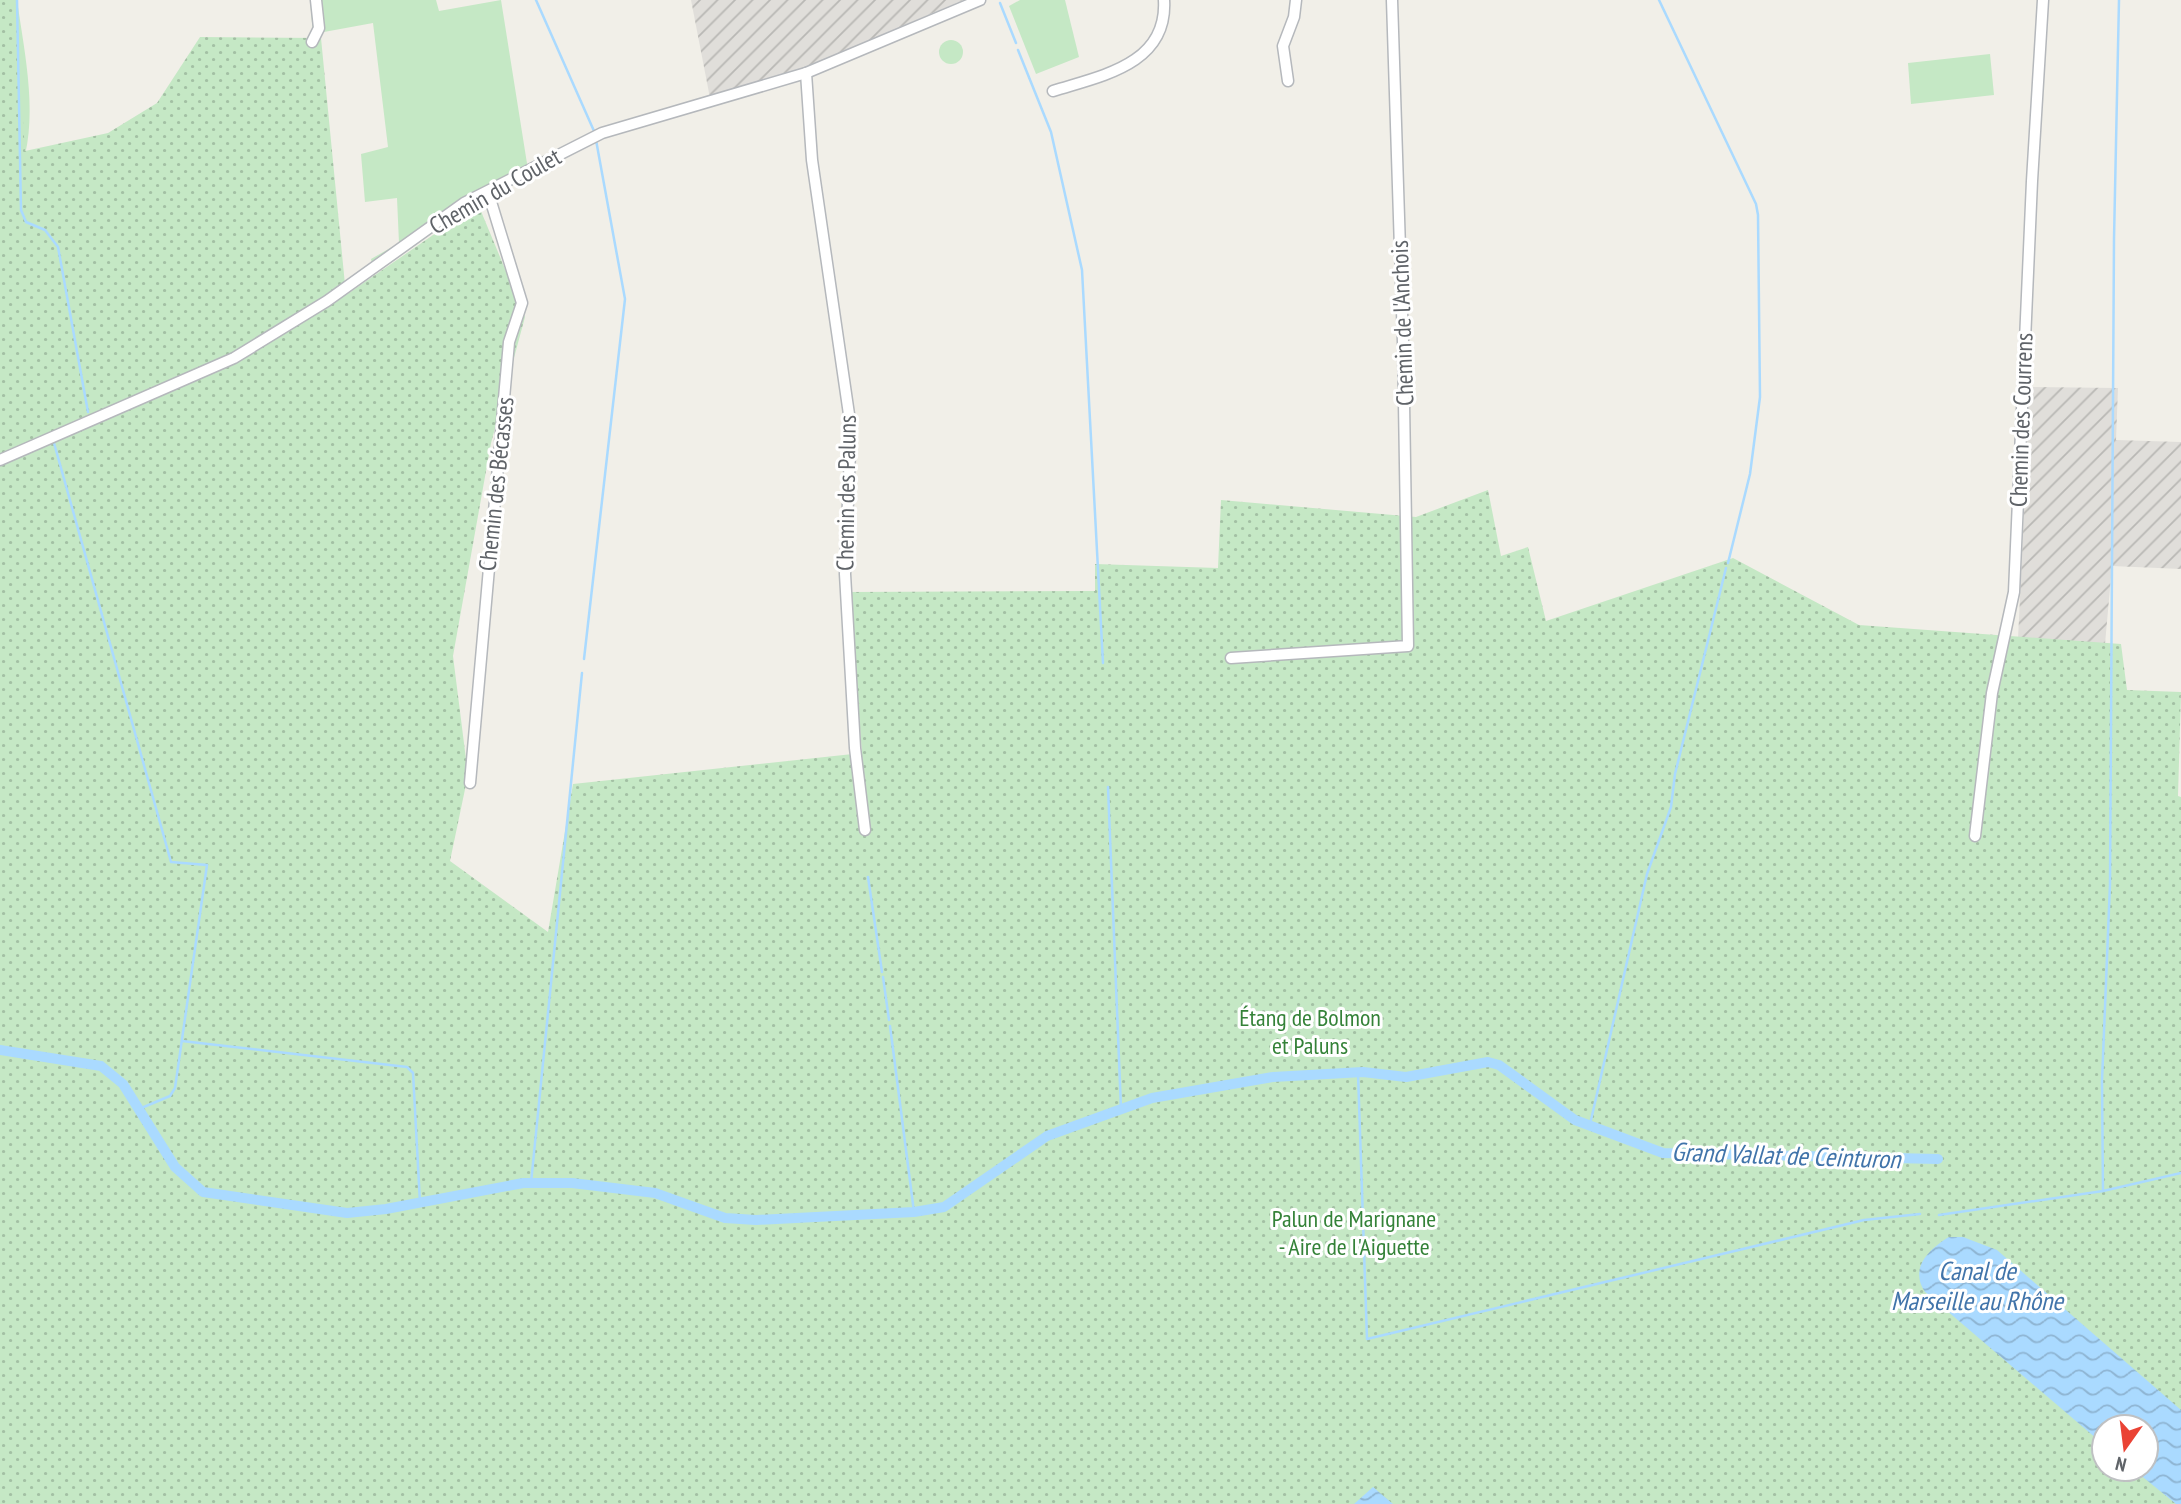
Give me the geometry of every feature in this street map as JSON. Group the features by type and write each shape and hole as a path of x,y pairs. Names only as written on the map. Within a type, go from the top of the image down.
{"street":[{"path":"312,43 319,28 316,0"},
{"name":"Chemin du Coulet","path":"0,460 239,355 327,301 464,203 602,133 806,73 980,0"},
{"path":"1053,91 1124,68 1140,58 1158,29 1164,0"},
{"path":"1288,81 1283,46 1294,17 1296,0"},
{"name":"Chemin de l'Anchois","path":"1231,658 1408,646 1403,342 1392,0"},
{"name":"Chemin des Courrens","path":"1975,836 1992,693 2014,592 2032,181 2043,0"},
{"name":"Chemin des Paluns","path":"806,73 812,160 850,428 845,574 855,748 865,830"},
{"name":"Chemin des Bécasses","path":"470,783 509,342 522,308 488,192"}],"shaded area":[{"path":"691,0 963,0 814,64 710,98"},
{"path":"2030,387 2118,388 2116,440 2181,442 2181,569 2112,566 2105,644 2018,639"}],"green space":[{"path":"0,0 17,0 27,66 29,133 19,175"},
{"name":"Étang de Bolmon et Paluns","path":"0,0 15,0 25,151 108,133 157,103 200,37 321,38 346,295 478,204 525,317 491,443 453,656 468,775 450,861 548,932 573,784 862,753 849,592 1095,591 1095,564 1218,568 1221,500 1416,517 1488,490 1501,556 1528,547 1546,621 1733,558 1859,625 2121,644 2127,690 2181,692 2178,796 2181,797 2181,1504 0,1504"},
{"path":"310,0 436,0 439,11 501,0 529,176 467,206 374,273 371,259 399,243 397,198 365,202 361,154 388,147 373,23 313,34"},
{"path":"1020,0 1065,0 1079,57 1036,74 1009,6"},
{"path":"951,40 960,43 963,52 960,61 951,64 942,61 939,52 942,43"},
{"path":"1990,54 1994,95 1911,104 1908,63"}],"water":[{"name":"Canal de Marseille au Rhône","path":"1949,1237 1963,1237 1997,1250 2181,1410 2181,1504 2176,1504 2150,1483 2160,1483 2160,1413 2090,1413 2090,1433 1925,1292 1919,1275 1920,1267 1935,1247"},
{"path":"1373,1487 1393,1504 1354,1504"}],"waterway":[{"path":"17,0 21,210 26,222 45,230 58,247 88,412"},
{"path":"536,0 594,131"},
{"path":"1659,0 1756,204 1758,215 1760,397 1750,474 1728,563"},
{"path":"2103,1191 2102,1081 2110,884 2114,239 2119,0"},
{"path":"1000,3 1016,43"},
{"path":"1018,50 1051,132 1082,270 1103,663"},
{"path":"584,659 625,299 596,140"},
{"path":"54,443 171,862 207,865 175,1088 170,1096 139,1109"},
{"path":"1587,1125 1591,1120 1647,874 1671,807 1675,774 1726,568"},
{"path":"531,1183 582,673"},
{"path":"1108,787 1121,1109"},
{"path":"868,877 882,972"},
{"path":"883,977 889,1020"},
{"path":"890,1026 914,1212"},
{"path":"182,1041 407,1067 413,1073 420,1203"},
{"name":"Grand Vallat de Ceinturon","path":"0,1050 101,1066 123,1084 175,1167 203,1192 347,1213 386,1209 523,1183 572,1183 655,1193 725,1218 756,1220 914,1212 944,1207 1047,1136 1152,1098 1273,1077 1363,1072 1406,1077 1488,1062 1499,1065 1575,1120 1663,1153 1938,1159"},
{"path":"1358,1073 1367,1339 1864,1220 1920,1214"},
{"path":"1939,1215 2103,1191 2181,1173"}],"park label":[{"name":"Palun de Marignane - Aire de l'Aiguette","path":"1354,1232"}]}
